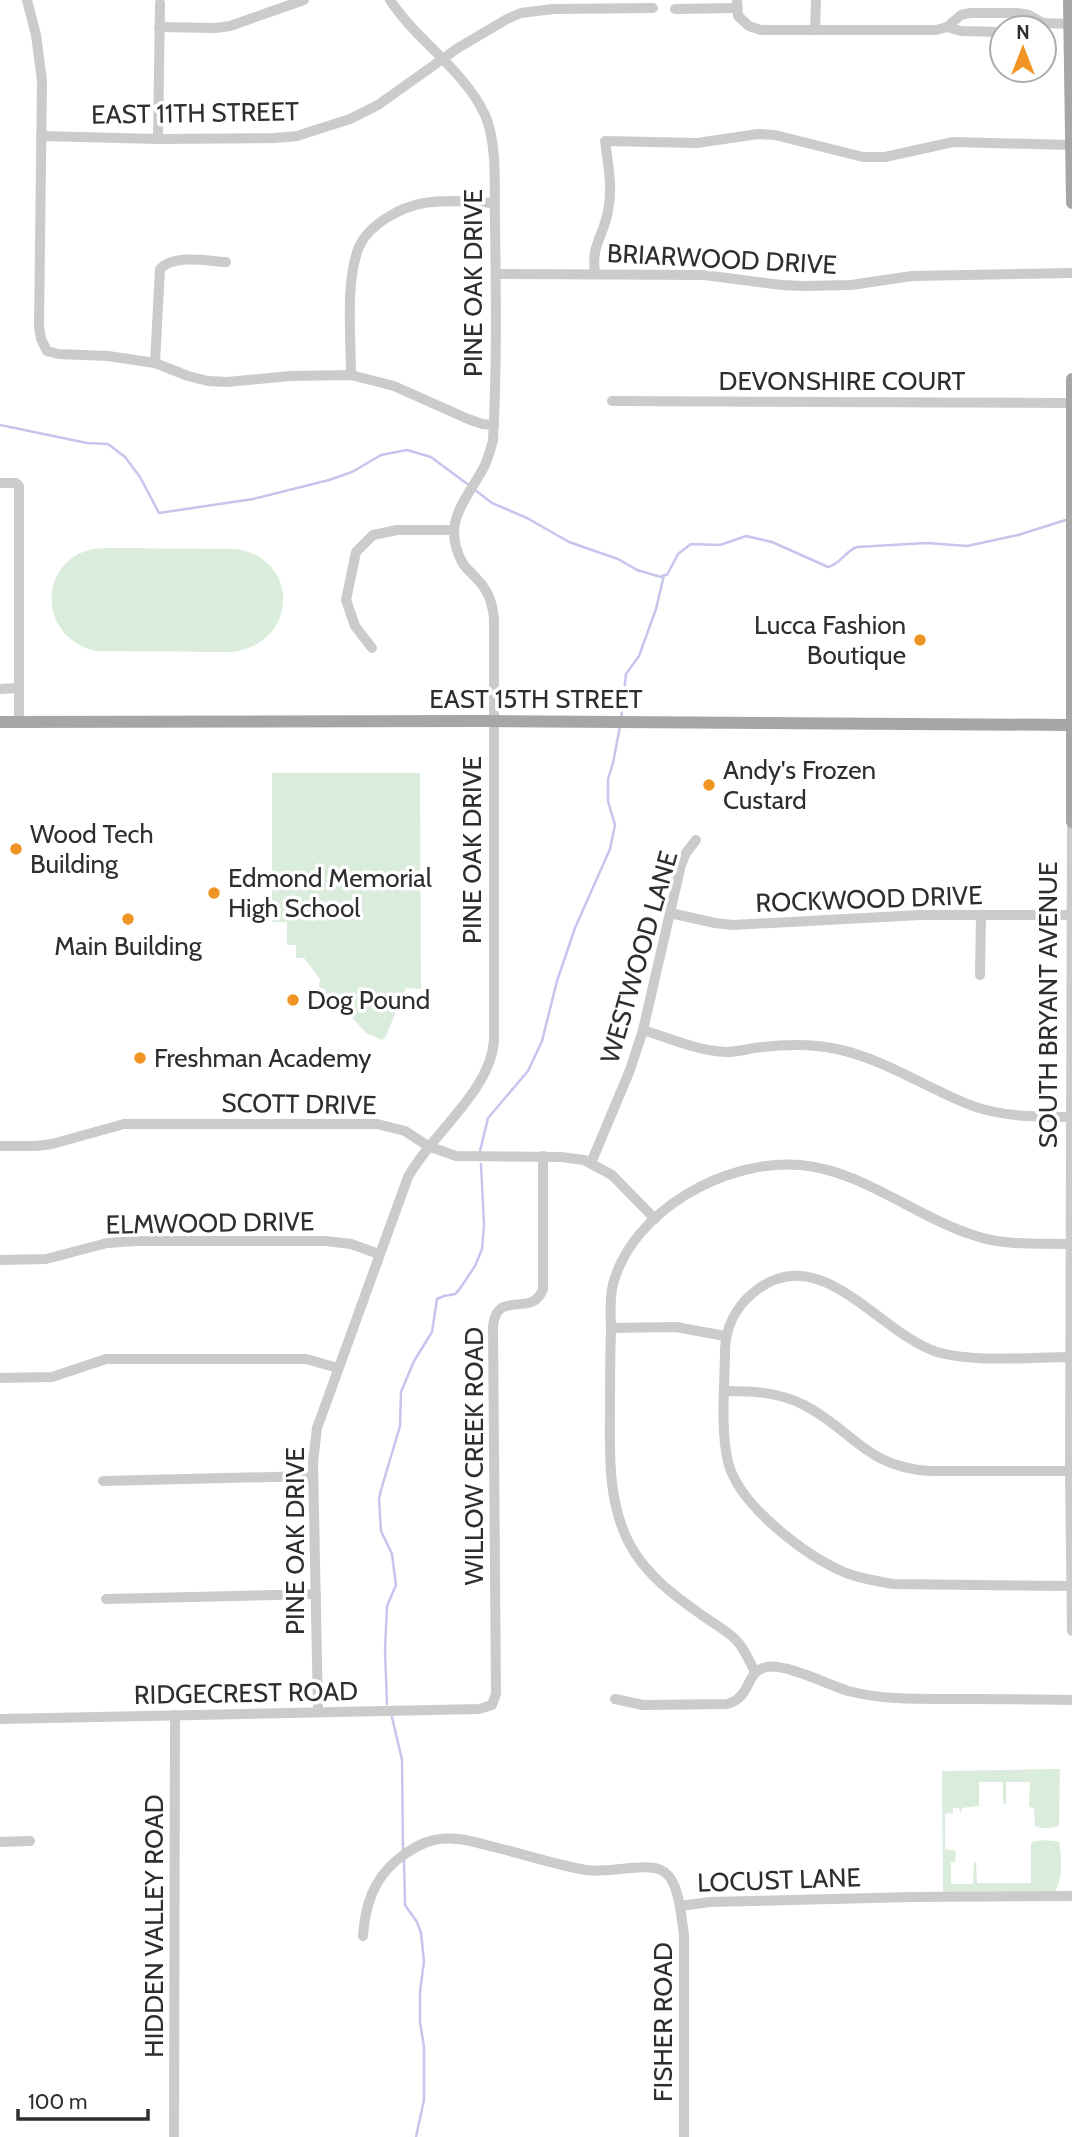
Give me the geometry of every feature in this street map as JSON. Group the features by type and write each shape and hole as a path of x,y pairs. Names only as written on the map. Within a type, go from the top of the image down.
{"main road":[{"path":"1069,0 1072,203"},
{"name":"SOUTH BRYANT AVENUE","path":"1072,379 1072,822"},
{"name":"EAST 15TH STREET","path":"0,722 494,721 1071,725"}],"street":[{"path":"27,0 40,57 42,81 39,327 47,351 155,363 208,381 351,375 394,386 468,419 494,425"},
{"path":"159,27 230,26 304,0"},
{"name":"PINE OAK DRIVE","path":"318,1712 313,1476 313,1448 317,1428 405,1184 419,1158 477,1086 490,1065 494,1049 494,618 491,602 480,582 465,567 454,541 454,530 464,498 485,466 493,441 496,274 493,149 485,115 473,96 402,19 390,0"},
{"path":"815,30 816,0"},
{"path":"158,139 160,2"},
{"path":"675,9 737,4 738,16 749,26 761,30 936,30 947,27 961,15 1023,14"},
{"name":"EAST 11TH STREET","path":"41,136 158,139 297,136 350,119 378,105 420,77 441,59 506,19 521,13 553,9 653,8"},
{"path":"947,27 961,31 988,32 986,13"},
{"path":"1058,24 1070,24"},
{"path":"596,274 593,258 607,219 610,194 605,141 697,143 758,134 775,135 863,157 885,157 953,142 1071,145"},
{"path":"351,375 351,281 360,243 385,219 401,209 426,202 495,202"},
{"path":"155,363 160,270 165,263 175,260 226,262"},
{"name":"BRIARWOOD DRIVE","path":"496,274 704,275 803,286 851,285 912,276 1072,273"},
{"name":"DEVONSHIRE COURT","path":"612,401 1071,403"},
{"path":"0,483 16,483 19,486 19,722"},
{"path":"372,648 355,626 346,600 356,552 373,535 397,530 454,530"},
{"path":"0,689 18,688"},
{"name":"SOUTH BRYANT AVENUE","path":"1072,822 1072,1631"},
{"name":"WESTWOOD LANE","path":"591,1163 630,1070 643,1030 681,865 696,840"},
{"name":"ROCKWOOD DRIVE","path":"670,913 733,925 920,915 1071,915"},
{"path":"980,975 981,915"},
{"path":"643,1030 723,1052 790,1045 836,1049 894,1068 979,1108 1029,1117 1070,1116"},
{"name":"SCOTT DRIVE","path":"0,1146 43,1146 114,1125 377,1124 405,1131 429,1146 456,1156 569,1157 591,1163 612,1175 654,1219"},
{"name":"WILLOW CREEK ROAD","path":"492,1705 496,1694 493,1326 495,1316 501,1308 509,1304 531,1303 541,1296 543,1156"},
{"path":"755,1672 745,1651 736,1640 654,1577 639,1560 619,1522 610,1479 611,1301 619,1267 637,1237 654,1219 696,1189 730,1173 756,1167 802,1165 834,1172 978,1237 1009,1243 1071,1244"},
{"name":"ELMWOOD DRIVE","path":"0,1260 46,1259 107,1243 135,1241 326,1241 351,1244 379,1254"},
{"path":"1071,1357 960,1357 939,1352 910,1339 834,1286 807,1276 778,1279 758,1288 738,1308 725,1336 726,1452 731,1470 749,1502 804,1549 825,1563 868,1580 893,1584 1072,1586"},
{"path":"611,1328 676,1327 725,1336"},
{"path":"0,1378 52,1377 101,1360 117,1359 306,1359 338,1368"},
{"path":"725,1391 766,1393 804,1405 876,1457 896,1466 931,1471 1071,1468"},
{"path":"103,1481 313,1476"},
{"path":"106,1599 316,1594"},
{"path":"615,1699 643,1706 727,1704 736,1702 741,1697 755,1672 772,1666 849,1691 897,1699 1072,1700"},
{"name":"RIDGECREST ROAD","path":"0,1719 479,1709 492,1705"},
{"name":"HIDDEN VALLEY ROAD","path":"174,2137 175,1715"},
{"name":"LOCUST LANE","path":"363,1936 364,1913 380,1878 405,1853 418,1845 450,1838 592,1871 642,1868 661,1870 673,1882 681,1906 923,1897 1072,1896"},
{"path":"0,1842 30,1841"},
{"name":"FISHER ROAD","path":"681,1906 684,1935 684,2137"}],"green space":[{"path":"105,548 236,549 257,556 272,568 281,584 283,601 279,619 270,634 254,646 232,652 96,651 75,642 61,629 53,612 52,594 56,577 67,562 83,552"},
{"path":"272,773 420,773 421,989 406,988 382,1040 366,1033 341,1005 323,996 326,990 319,987 320,979 304,958 296,958 296,945 287,945 287,922 272,922"},
{"path":"1060,1769 1057,1826 1035,1826 1034,1808 1029,1807 1030,1782 1006,1782 1006,1804 1003,1804 1003,1782 979,1782 979,1806 962,1808 961,1813 959,1808 953,1808 953,1813 945,1814 945,1849 956,1851 955,1862 951,1862 951,1884 973,1884 974,1862 977,1883 1031,1883 1031,1843 1048,1840 1059,1842 1060,1848 1061,1874 1055,1891 943,1892 942,1771"}],"waterway":[{"path":"0,425 87,443 108,444 125,457 140,477 159,513 253,499 329,480 352,472 381,455 407,450 431,457 470,486"},
{"path":"475,490 492,503 527,518 569,542 618,559 637,570 661,577 664,575"},
{"path":"621,719 626,674 639,656 656,609 664,575 667,575 678,554 691,544 720,545 746,536 772,542 828,567 857,547 927,543 967,546 1018,535 1069,519"},
{"path":"480,1151 488,1118 528,1071 542,1041 557,981 575,928 610,849 615,825 608,801 608,779 620,726"},
{"path":"387,1704 387,1606 396,1585 392,1554 381,1531 379,1499 400,1426 401,1392 414,1361 432,1332 437,1299 455,1294 459,1290 475,1266 482,1249 484,1225 481,1164"},
{"path":"392,1717 402,1760 403,1850"},
{"path":"404,1860 405,1905 421,1933 424,1961 420,1992 424,2100 416,2137"}],"place":[{"name":"Lucca Fashion Boutique","path":"920,640"},
{"name":"Andy's Frozen Custard","path":"709,785"},
{"name":"Wood Tech Building","path":"16,849"},
{"name":"Edmond Memorial High School","path":"214,893"},
{"name":"Main Building","path":"128,919"},
{"name":"Dog Pound","path":"293,1000"},
{"name":"Freshman Academy","path":"140,1058"}]}
